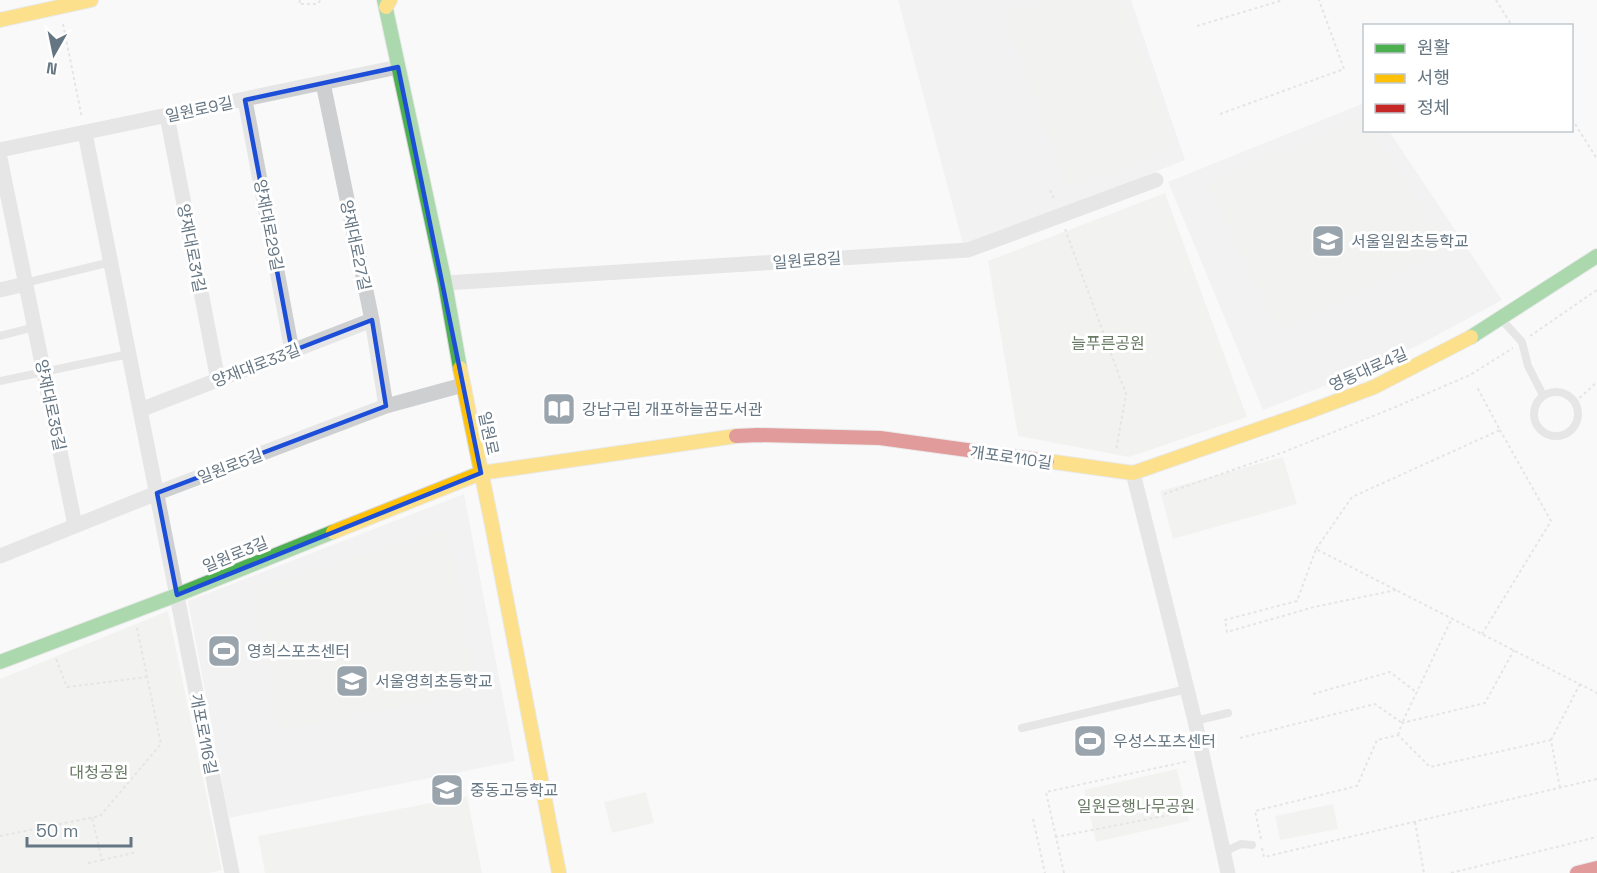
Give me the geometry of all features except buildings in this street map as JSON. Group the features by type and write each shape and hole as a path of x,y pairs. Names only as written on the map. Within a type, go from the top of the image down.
{"street":[{"path":"0,20 91,0"},
{"name":"일원로","path":"384,2 445,283 559,873"},
{"name":"일원로9길","path":"0,150 398,68"},
{"name":"양재대로27길","path":"323,83 372,320 386,406"},
{"name":"양재대로29길","path":"245,100 292,351"},
{"name":"양재대로31길","path":"167,116 218,380"},
{"path":"85,133 177,595"},
{"name":"양재대로35길","path":"0,158 75,525"},
{"name":"일원로8길","path":"445,283 968,250 1156,180"},
{"name":"영동대로4길","path":"1133,473 1374,387 1481,332 1597,256"},
{"path":"0,290 26,284"},
{"name":"양재대로33길","path":"140,410 372,320"},
{"name":"일원로5길","path":"0,556 157,493 386,406 463,384"},
{"name":"개포로110길","path":"481,473 743,435 880,438 1133,473"},
{"name":"일원로3길","path":"0,662 177,595 481,473"},
{"path":"1133,473 1195,721 1228,873"},
{"name":"개포로116길","path":"177,595 232,873"},
{"path":"1577,873 1597,868"}],"lane":[{"path":"26,284 111,262"},
{"path":"1501,318 1522,342 1528,366 1543,395"},
{"path":"0,336 35,327"},
{"path":"0,381 129,354"},
{"path":"1557,391 1570,396 1575,402 1578,416 1572,430 1559,436 1551,436 1538,428 1533,414 1534,407 1543,395 1557,391"},
{"path":"1022,728 1187,688"},
{"path":"1195,721 1228,713"},
{"path":"1224,852 1241,844 1252,845"}],"path":[{"path":"300,0 299,4 316,4 321,0"},
{"path":"1197,26 1283,0"},
{"path":"1220,114 1344,69 1319,0"},
{"path":"1496,0 1511,24"},
{"path":"60,7 85,133"},
{"path":"1573,121 1597,159"},
{"path":"1050,190 1126,394 1112,470"},
{"path":"1164,494 1284,452 1470,375 1597,290"},
{"path":"1575,402 1597,382"},
{"path":"1477,387 1551,521 1482,634"},
{"path":"1396,590 1314,607 1227,632 1225,620 1297,601 1316,549 1352,497 1500,430"},
{"path":"1316,549 1597,693"},
{"path":"1398,735 1452,618"},
{"path":"0,836 100,816 161,744 137,628"},
{"path":"1240,738 1375,704 1402,723 1485,703 1514,650"},
{"path":"52,651 68,687 147,677"},
{"path":"1313,694 1390,672 1416,692"},
{"path":"1560,788 1551,740 1580,684"},
{"path":"1398,735 1430,767 1551,740"},
{"path":"1398,735 1377,740 1357,786 1255,812 1264,857 1597,779"},
{"path":"1064,873 1046,792 1192,761"},
{"path":"1056,837 1203,808"},
{"path":"92,817 102,860"},
{"path":"1033,819 1045,873"},
{"path":"1415,822 1424,873"},
{"path":"1451,873 1597,837"},
{"path":"88,863 137,852"}],"highlighted area":[{"path":"398,67 481,473 177,595 157,493 386,406 372,320 292,351 245,100"}],"shaded area":[{"path":"898,0 1131,0 1185,160 964,248"},
{"name":"서울일원초등학교","path":"1363,103 1363,132 1390,132 1502,300 1373,367 1263,410 1168,182"},
{"name":"서울영희초등학교","path":"464,494 515,761 229,818 188,601"}],"green space":[{"path":"1050,0 1122,0 1176,148 1067,187 1005,16"},
{"path":"1363,120 1363,132 1371,132 1448,249 1278,328 1206,182"},
{"name":"늘푸른공원","path":"1165,193 1247,417 1129,457 1018,436 988,261"},
{"path":"1283,457 1297,504 1173,539 1160,491"},
{"path":"448,530 477,691 278,731 253,588"},
{"name":"대청공원","path":"168,611 222,870 209,873 0,873 0,679"},
{"name":"일원은행나무공원","path":"1177,769 1189,821 1096,842 1084,790"},
{"path":"646,792 654,823 612,833 604,802"},
{"path":"467,796 482,873 265,873 258,836"},
{"path":"1333,804 1338,829 1280,840 1275,816"}],"traffic: fast":[{"path":"384,0 445,283 460,368"},
{"path":"1471,337 1597,256"},
{"path":"0,662 177,595 333,532"}],"traffic: slow":[{"path":"0,20 91,0"},
{"path":"386,7 390,0"},
{"path":"1047,461 1133,473 1374,387 1471,337"},
{"path":"460,368 559,873"},
{"path":"333,532 481,473 736,436"}],"traffic: jam":[{"path":"736,436 880,438 1047,461"},
{"path":"1577,873 1597,868"}],"place":[{"name":"서울일원초등학교","path":"1328,241"},
{"name":"강남구립 개포하늘꿈도서관","path":"559,409"},
{"name":"영희스포츠센터","path":"224,651"},
{"name":"서울영희초등학교","path":"352,681"},
{"name":"우성스포츠센터","path":"1090,741"},
{"name":"중동고등학교","path":"447,790"}]}
